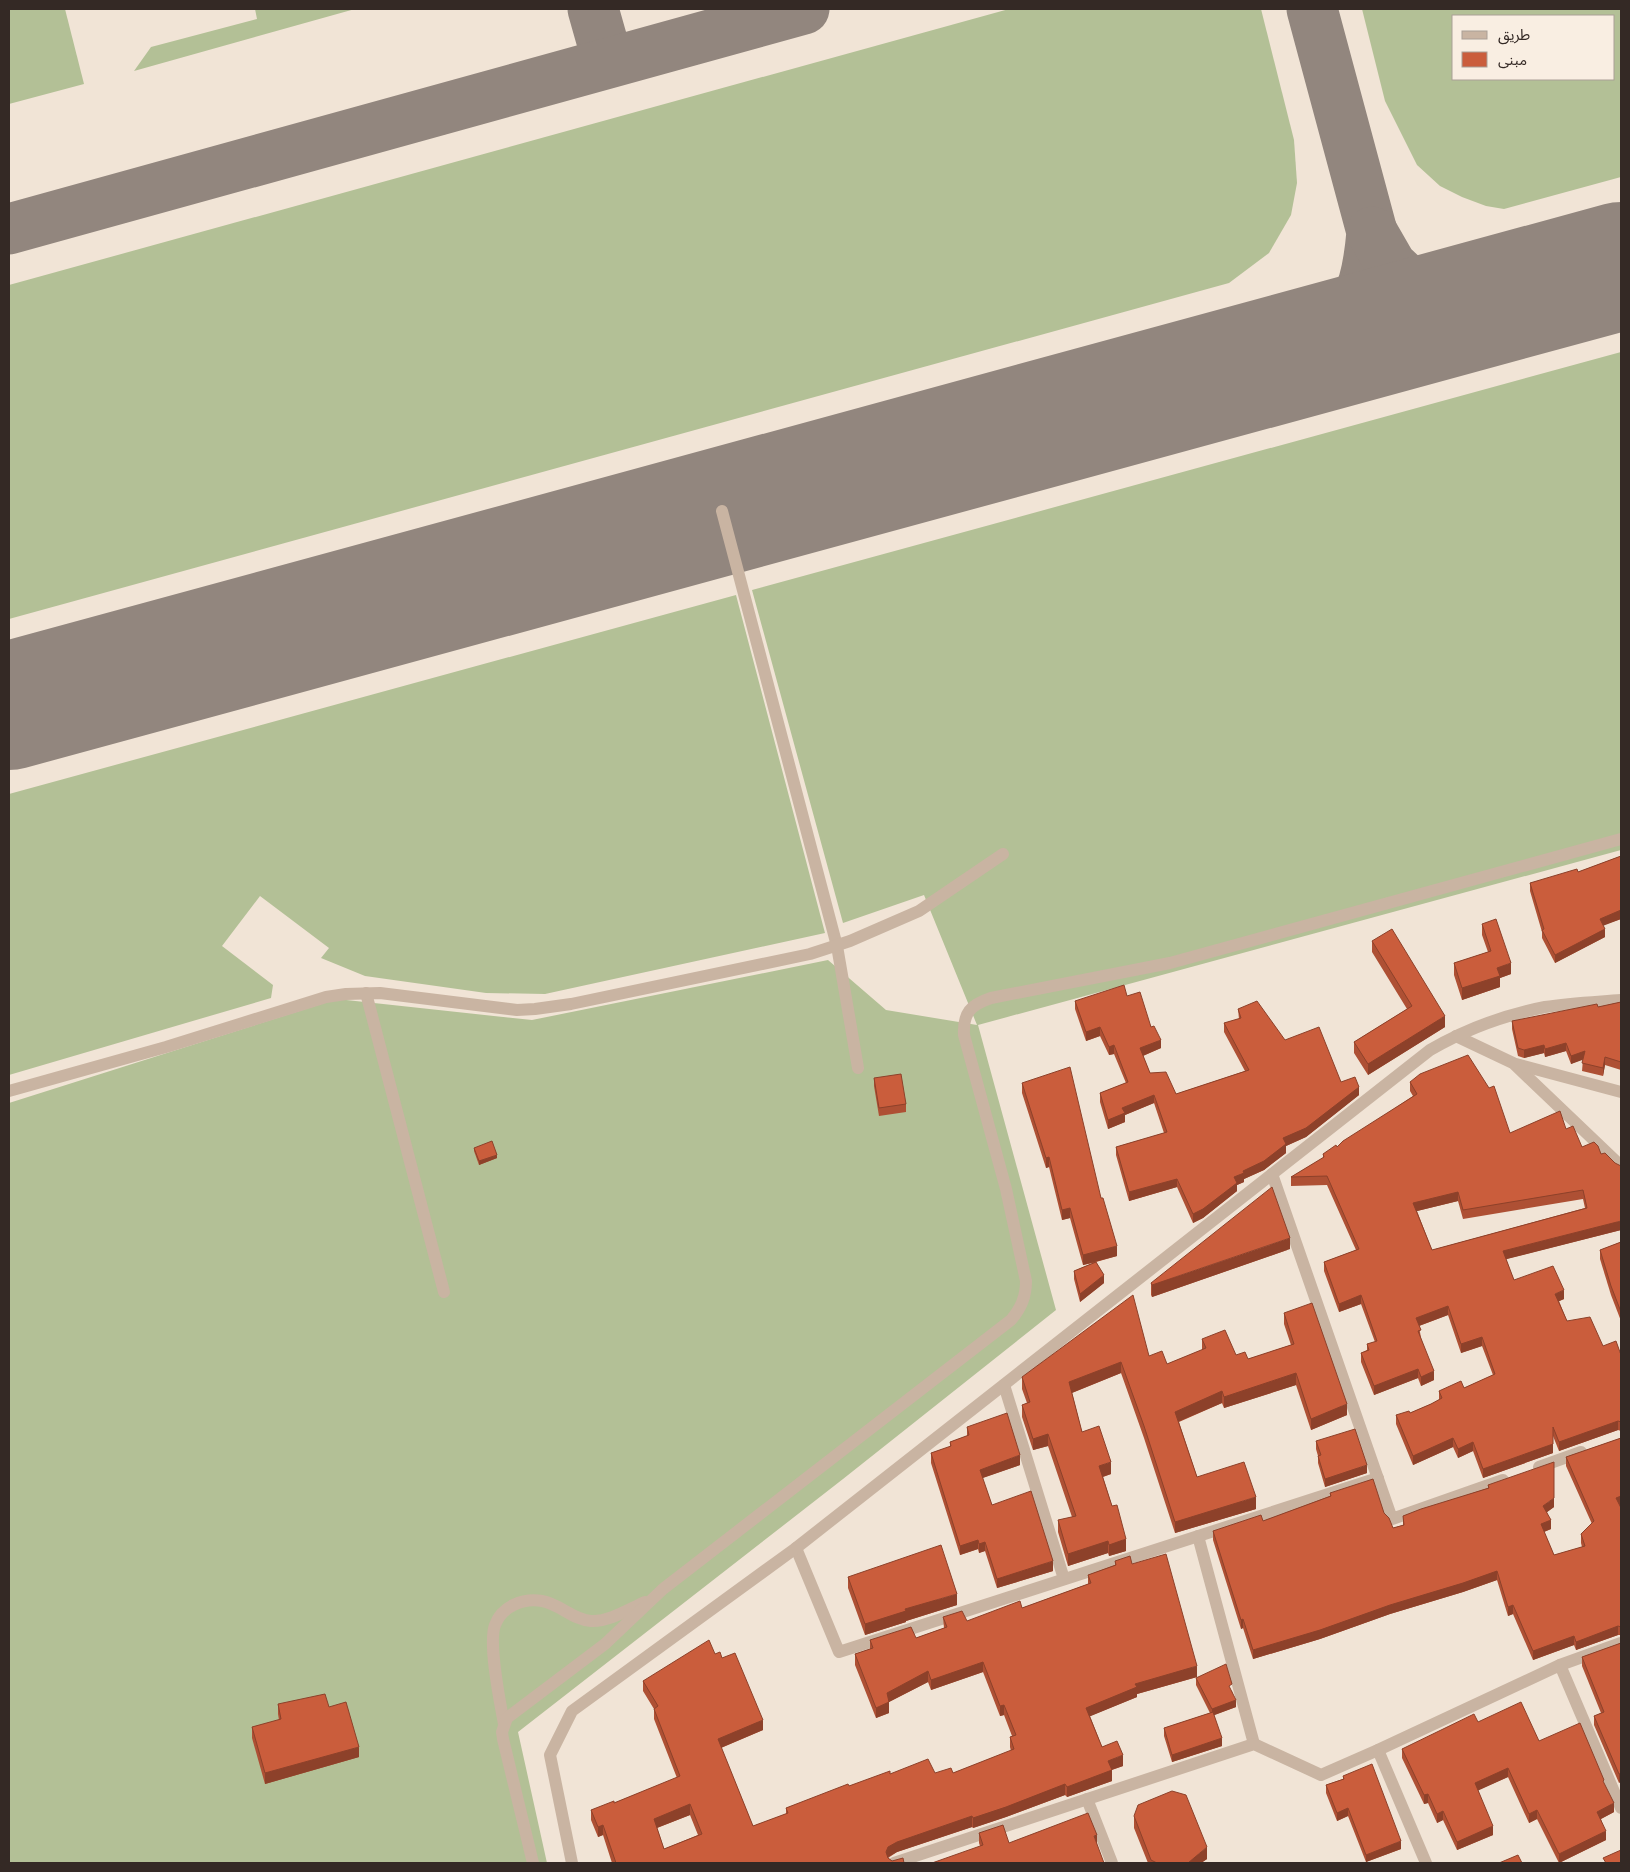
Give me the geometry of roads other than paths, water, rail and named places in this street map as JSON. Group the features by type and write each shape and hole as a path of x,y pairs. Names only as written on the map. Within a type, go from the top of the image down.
{"street":[{"path":"722,511 836,946 858,1068"},
{"path":"504,1724 513,1712 579,1666 606,1644 652,1599 1011,1320 1021,1306 1026,1281 1006,1189 964,1036 964,1022 969,1011 978,1002 1000,996 1170,963 1621,839"},
{"path":"9,1091 166,1047 326,997 380,993 498,1008 535,1009 590,1000 810,954 863,936 919,911 1003,854"},
{"path":"366,993 444,1292"},
{"path":"572,1863 550,1755 572,1711 796,1548 1430,1050 1456,1036 1506,1016 1546,1007 1621,1000"},
{"path":"1456,1036 1513,1063 1621,1092"},
{"path":"1513,1063 1621,1166"},
{"path":"1272,1174 1392,1519 1511,1477"},
{"path":"1004,1385 1064,1579"},
{"path":"1530,1470 1594,1448"},
{"path":"796,1548 839,1652 1378,1478"},
{"path":"1198,1536 1254,1744"},
{"path":"533,1863 503,1739 504,1724 495,1671 493,1637 495,1626 501,1615 509,1607 520,1602 544,1601 576,1617 592,1621 610,1618 652,1599"},
{"path":"894,1863 1254,1744 1321,1775 1560,1665 1621,1642"},
{"path":"1560,1665 1621,1808"},
{"path":"1378,1750 1426,1863"},
{"path":"1087,1799 1112,1863"}]}
